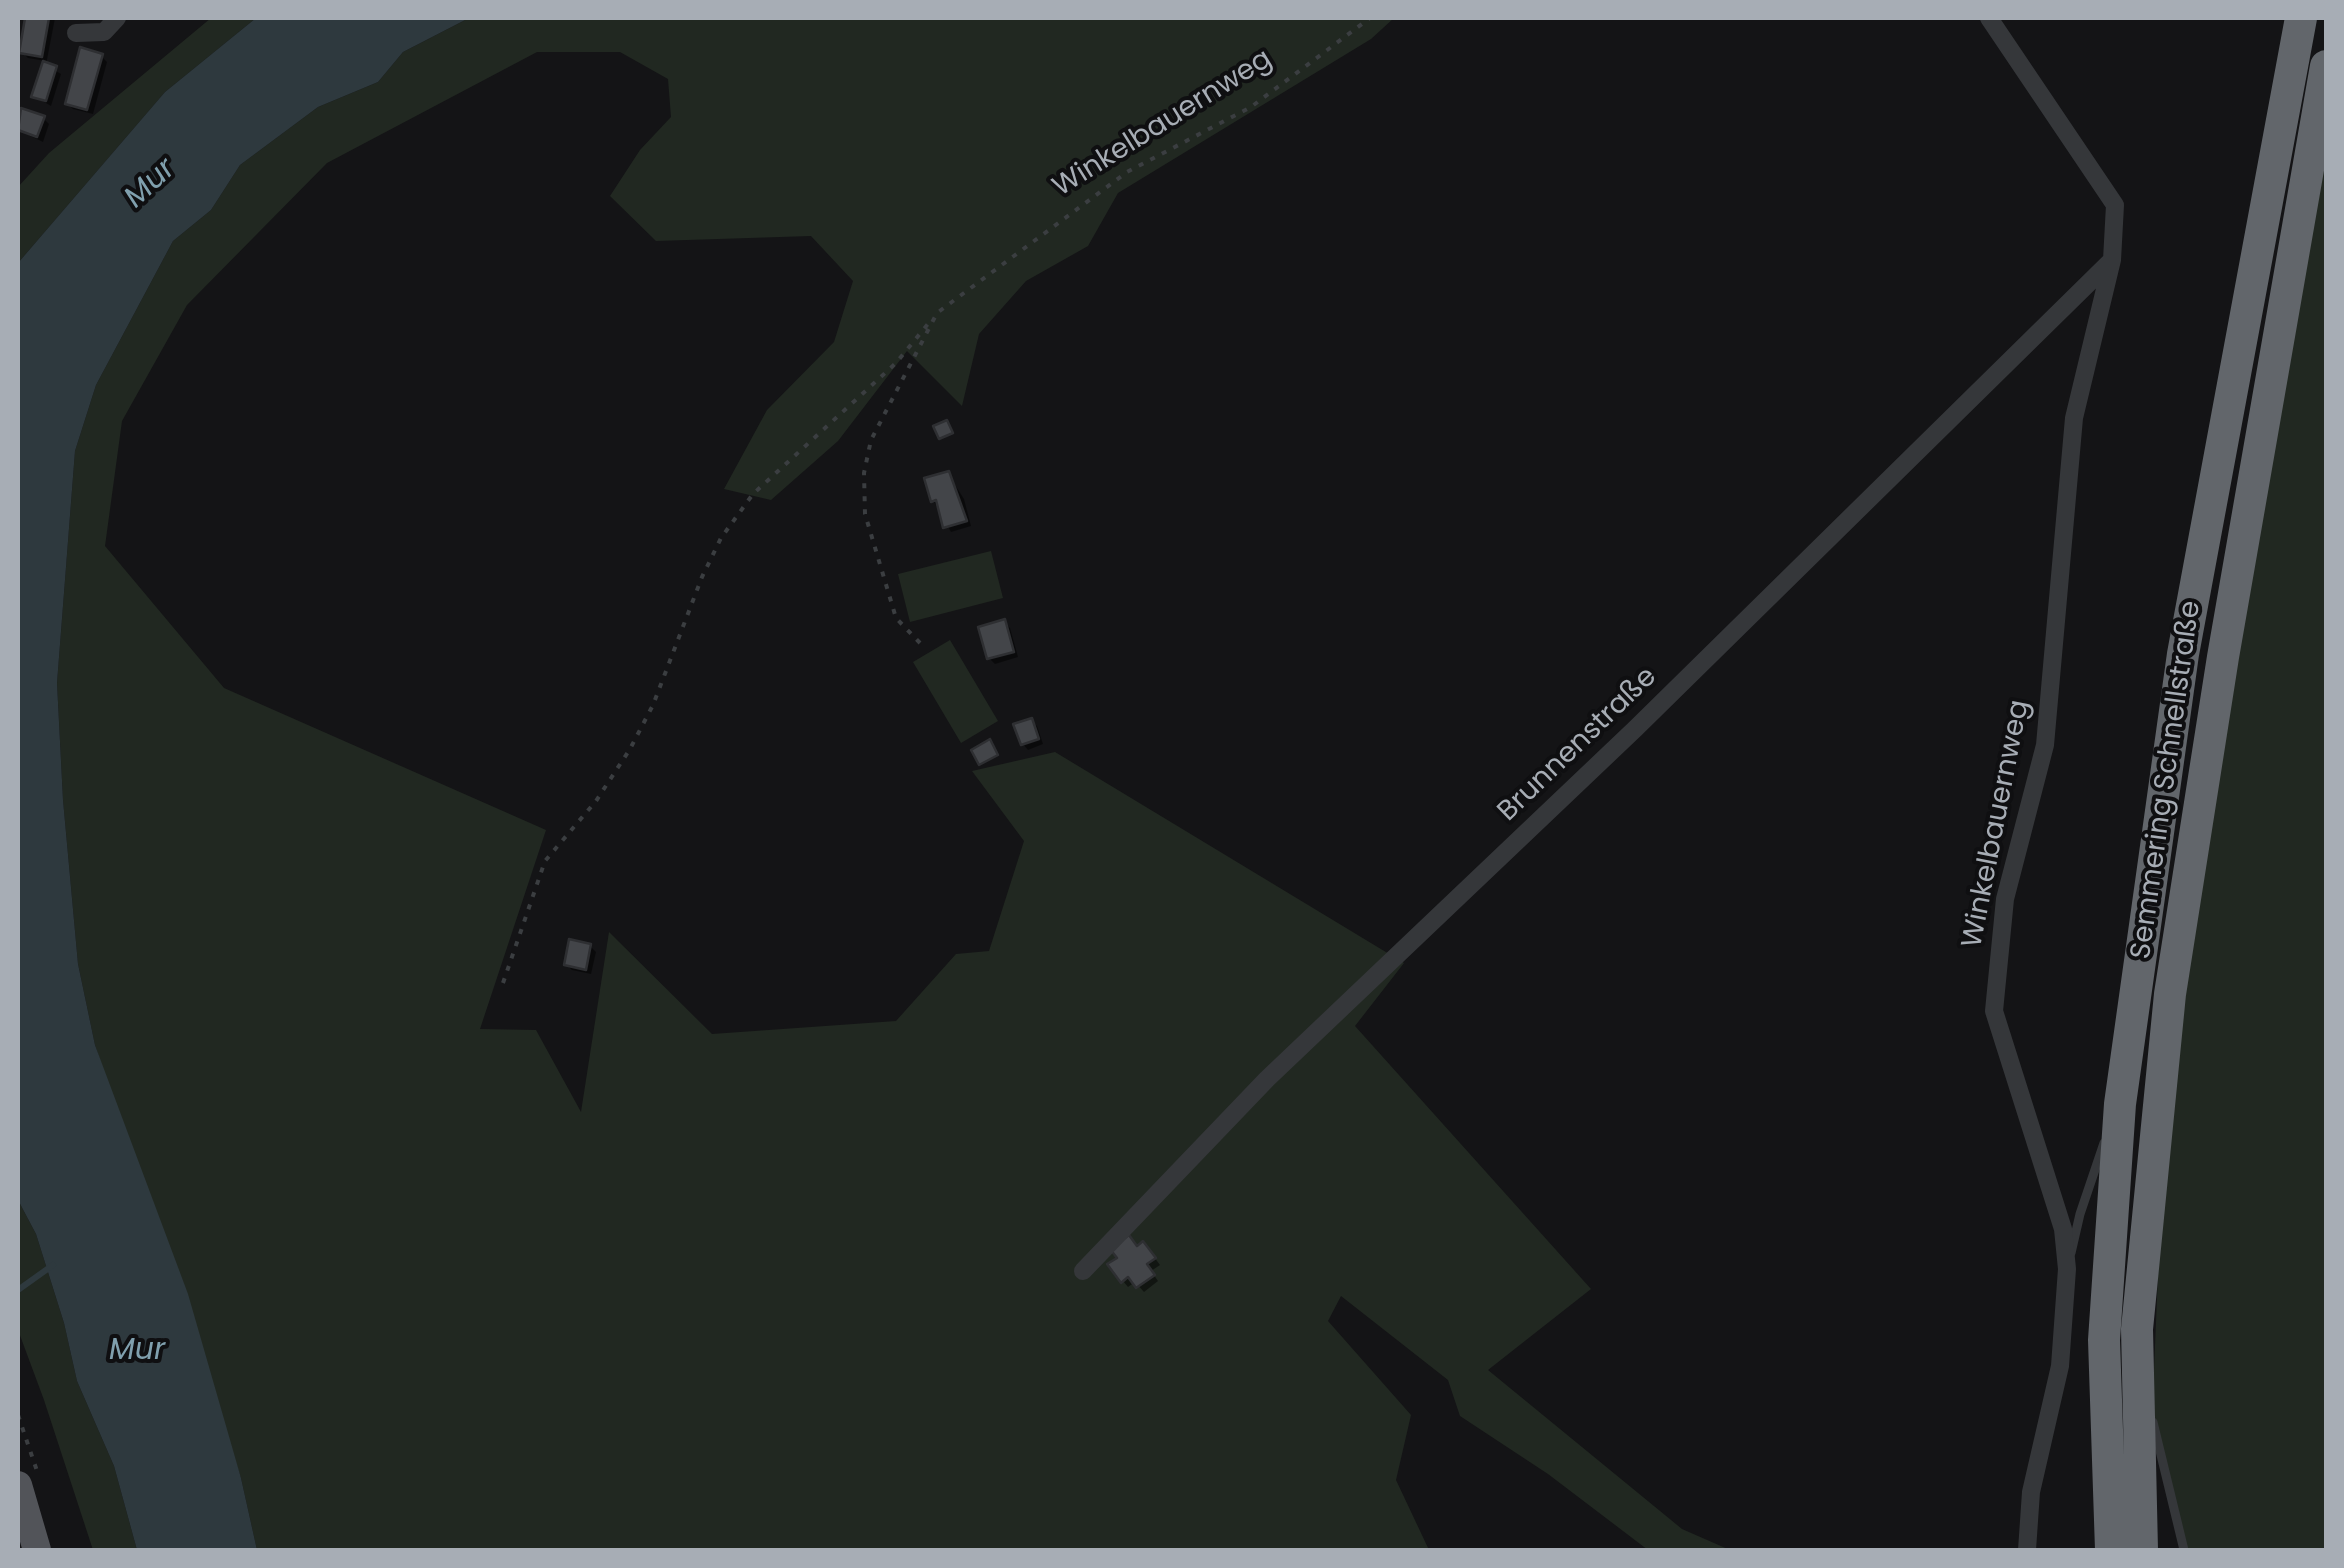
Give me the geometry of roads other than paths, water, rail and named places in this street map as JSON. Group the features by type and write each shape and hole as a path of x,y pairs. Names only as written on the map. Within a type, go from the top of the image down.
{"highway":[{"name":"Semmering Schnellstraße","path":"2111,1550 2104,1340 2120,1104 2183,654 2302,18"},
{"name":"Semmering Schnellstraße","path":"2142,1550 2137,1329 2170,994 2223,658 2326,66"}],"main road":[{"path":"18,1485 37,1550"}],"street":[{"path":"76,33 104,32 116,18"},
{"name":"Winkelbauernweg","path":"1989,18 2115,205 2112,260 2074,418 2045,745 2005,899 1994,1011 2063,1229 2067,1270 2060,1366 2031,1492 2027,1550"},
{"name":"Brunnenstraße","path":"1083,1271 1267,1079 1635,730 2112,260"}],"lane":[{"path":"2067,1270 2080,1214 2120,1104"},
{"path":"2137,1329 2152,1417 2184,1550"}],"water":[{"name":"Mur","path":"256,18 469,18 403,52 378,82 318,107 240,165 211,210 173,241 96,385 75,451 57,683 78,964 95,1045 188,1294 241,1478 257,1550 137,1550 114,1466 77,1381 64,1323 36,1234 18,1200 18,263 165,92"}],"waterway":[{"path":"18,1290 53,1265"}]}
